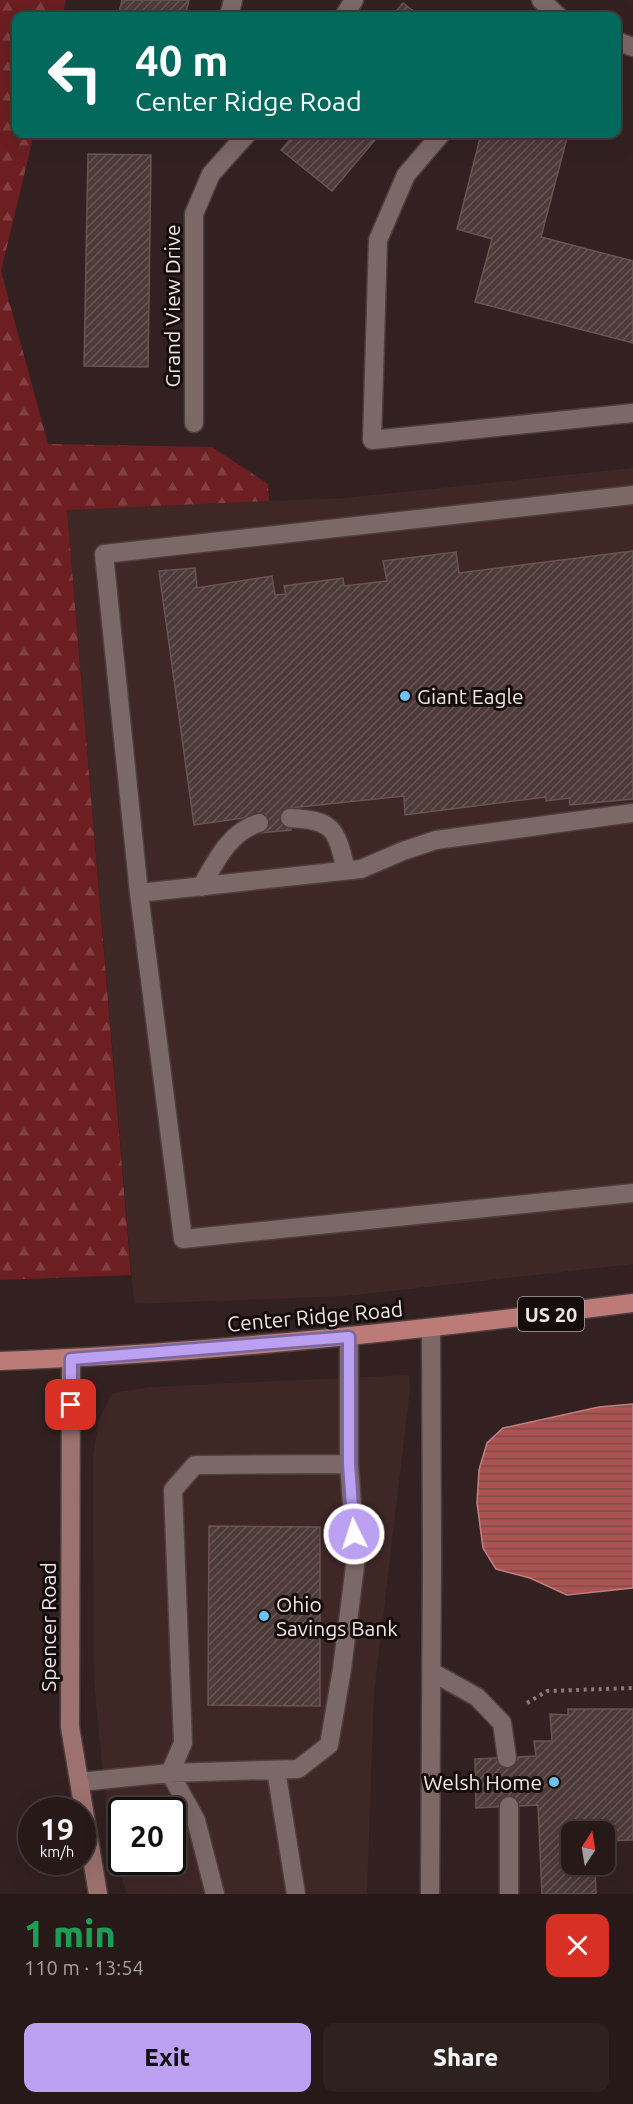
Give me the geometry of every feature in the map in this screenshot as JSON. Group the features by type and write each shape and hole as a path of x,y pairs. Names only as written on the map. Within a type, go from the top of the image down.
{"main road":[{"name":"Center Ridge Road","path":"0,1361 71,1359 349,1337 633,1304"}],"street":[{"name":"Grand View Drive","path":"194,423 194,214 211,174 243,138"},
{"path":"438,138 406,175 378,240 372,440 633,413"},
{"path":"633,495 104,554 139,893 183,1239 633,1193"},
{"path":"139,893 361,869 436,840 633,813"},
{"path":"290,818 316,820 332,829 337,836 346,870"},
{"path":"201,886 231,841 245,827 259,823"},
{"path":"430,1894 431,1329"},
{"path":"80,1782 170,1773 298,1769 329,1745 342,1669 356,1558 349,1464 349,1337"},
{"name":"Spencer Road","path":"71,1359 70,1727 98,1894"},
{"path":"170,1773 183,1743 173,1490 195,1465 349,1464"},
{"path":"432,1672 477,1697 502,1723 507,1758"},
{"path":"276,1770 296,1894"},
{"path":"170,1773 196,1820 215,1894"},
{"path":"509,1806 509,1894"}],"path":[{"path":"527,1703 547,1691 633,1688"}],"shaded area":[{"path":"633,468 633,1264 346,1296 134,1304 67,509 345,498"},
{"path":"409,1375 410,1389 374,1693 367,1894 126,1894 121,1875 186,1875 186,1797 108,1797 108,1814 94,1680 93,1455 99,1419 113,1393 150,1387"},
{"path":"633,1404 633,1588 567,1595 530,1578 496,1569 483,1548 477,1503 479,1470 487,1443 503,1428 599,1407"}],"green space":[{"path":"0,0 66,0 63,12 12,12 12,138 33,138 1,271 48,444 212,447 268,484 269,501 67,510 131,1275 0,1280"}],"building":[{"path":"122,0 189,0 186,12 119,12"},
{"path":"403,3 415,12 395,12"},
{"path":"292,138 377,138 332,191 281,150"},
{"path":"480,138 567,138 541,237 633,261 633,343 475,302 492,239 457,229"},
{"path":"88,154 151,155 148,367 84,366"},
{"name":"Giant Eagle","path":"633,551 633,799 570,805 569,798 546,801 546,797 405,815 404,796 290,808 291,830 260,833 258,816 194,825 159,571 195,568 197,588 272,576 275,595 286,594 284,586 343,578 344,586 387,581 383,561 456,552 459,573"},
{"name":"Ohio Savings Bank","path":"209,1526 320,1527 320,1706 208,1705"},
{"name":"Welsh Home","path":"568,1709 633,1709 633,1840 615,1841 615,1821 561,1821 561,1875 595,1875 596,1894 542,1894 538,1805 476,1808 475,1759 536,1756 534,1741 552,1741 550,1714 568,1715"}],"place":[{"name":"Giant Eagle","path":"405,696"},
{"name":"Ohio Savings Bank","path":"264,1616"},
{"name":"Welsh Home","path":"554,1782"}],"route":[{"path":"71,1405 71,1359 349,1337 349,1464 354,1534"}]}
